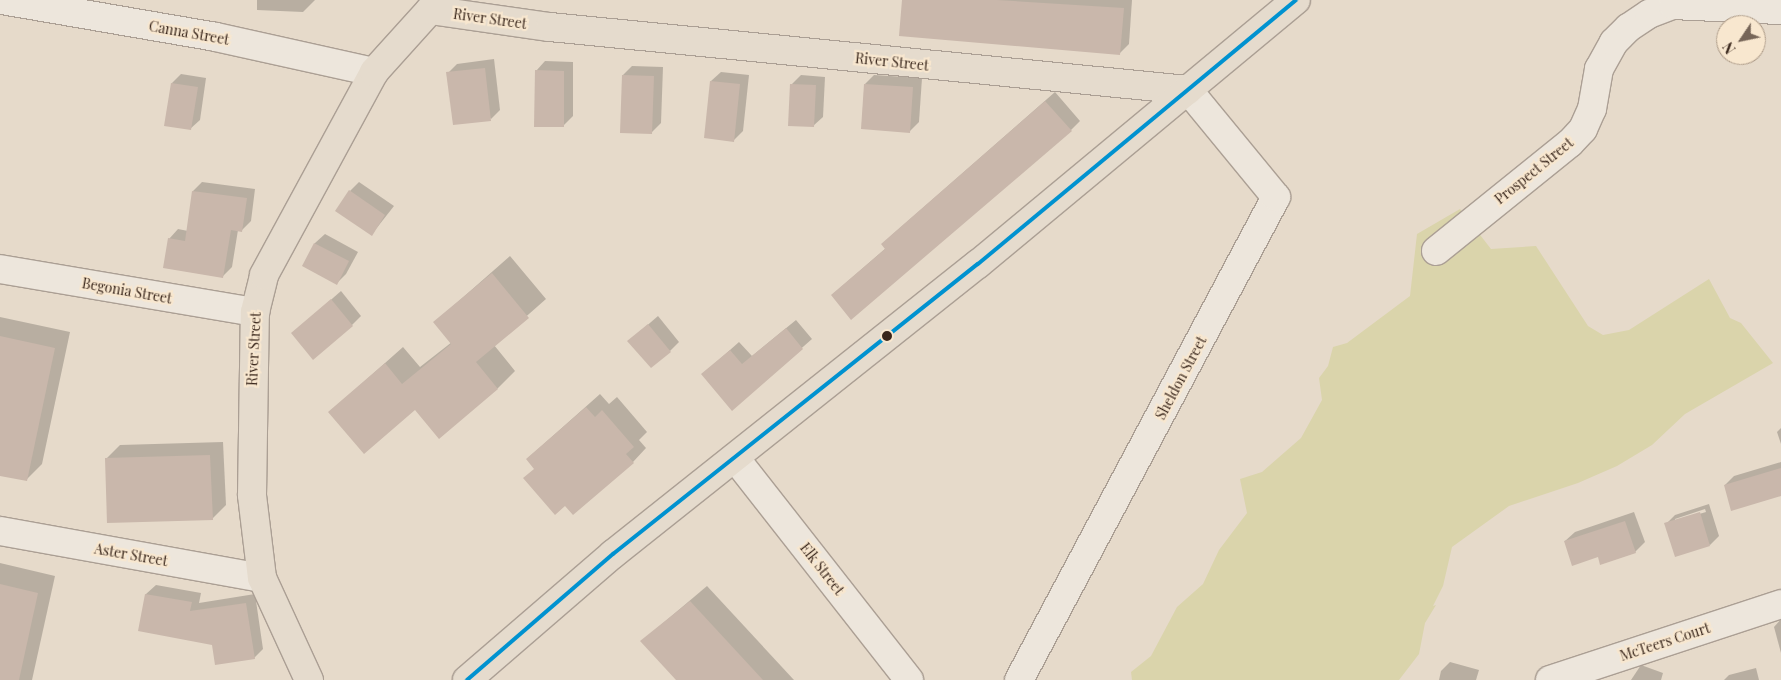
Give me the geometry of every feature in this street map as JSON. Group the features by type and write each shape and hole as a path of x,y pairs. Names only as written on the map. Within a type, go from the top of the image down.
{"main road":[{"path":"467,680 613,554 978,264 1296,0"},
{"name":"River Street","path":"309,680 262,578 252,495 255,312 264,275 374,72 435,5 550,27 1188,90"}],"street":[{"name":"Canna Street","path":"2,0 216,37 374,72"},
{"name":"Prospect Street","path":"1436,251 1570,143 1583,129 1592,109 1599,70 1614,42 1628,28 1649,14 1674,5 1781,10"},
{"name":"Sheldon Street","path":"1019,680 1276,197 1188,90"},
{"name":"Begonia Street","path":"0,269 255,312"},
{"name":"Elk Street","path":"735,458 909,680"},
{"name":"Aster Street","path":"0,531 262,578"},
{"name":"McTeers Court","path":"1550,680 1781,604"}],"shaded area":[{"path":"1460,209 1491,249 1536,246 1588,326 1603,335 1629,330 1709,279 1730,318 1741,323 1773,363 1685,414 1652,445 1617,466 1578,483 1509,506 1452,547 1443,586 1433,606 1436,605 1425,623 1419,654 1399,680 1132,680 1131,672 1151,656 1177,607 1203,584 1219,550 1247,513 1240,479 1262,472 1301,438 1322,400 1319,378 1328,366 1333,347 1347,343 1410,296 1417,234"}],"building":[{"path":"902,0 997,0 1124,8 1120,55 899,36"},
{"path":"485,68 491,121 453,125 446,72"},
{"path":"535,70 564,71 564,127 534,127"},
{"path":"622,75 654,76 652,134 620,133"},
{"path":"710,81 740,84 734,142 704,138"},
{"path":"171,83 198,87 191,130 164,126"},
{"path":"790,84 816,85 814,127 788,126"},
{"path":"864,84 913,87 910,133 861,129"},
{"path":"1045,101 1072,131 851,320 831,295 885,249 881,244"},
{"path":"349,190 385,215 372,236 335,211"},
{"path":"192,191 247,198 242,232 231,230 223,278 163,268 168,238 185,241"},
{"path":"314,243 349,261 337,285 302,266"},
{"path":"492,273 529,318 476,362 498,389 439,439 415,410 364,454 328,412 385,363 402,384 451,344 433,322"},
{"path":"331,299 353,326 313,360 291,333"},
{"path":"648,324 671,352 651,368 627,341"},
{"path":"786,328 803,349 732,411 701,374 730,350 742,364"},
{"path":"0,336 55,348 27,481 0,476"},
{"path":"586,407 595,417 602,410 634,447 626,454 634,463 573,515 565,506 555,515 523,478 534,469 526,459"},
{"path":"210,455 213,520 107,523 105,458"},
{"path":"1781,468 1781,496 1731,511 1724,485"},
{"path":"1700,512 1710,546 1675,557 1664,523"},
{"path":"1625,521 1636,553 1600,565 1598,557 1572,566 1564,541"},
{"path":"0,584 38,593 19,680 0,680"},
{"path":"145,594 192,602 190,611 246,603 255,659 215,665 212,645 138,631"},
{"path":"690,601 763,680 676,680 640,641"}],"transit line":[{"path":"467,680 613,554 978,264 1296,0"}]}
